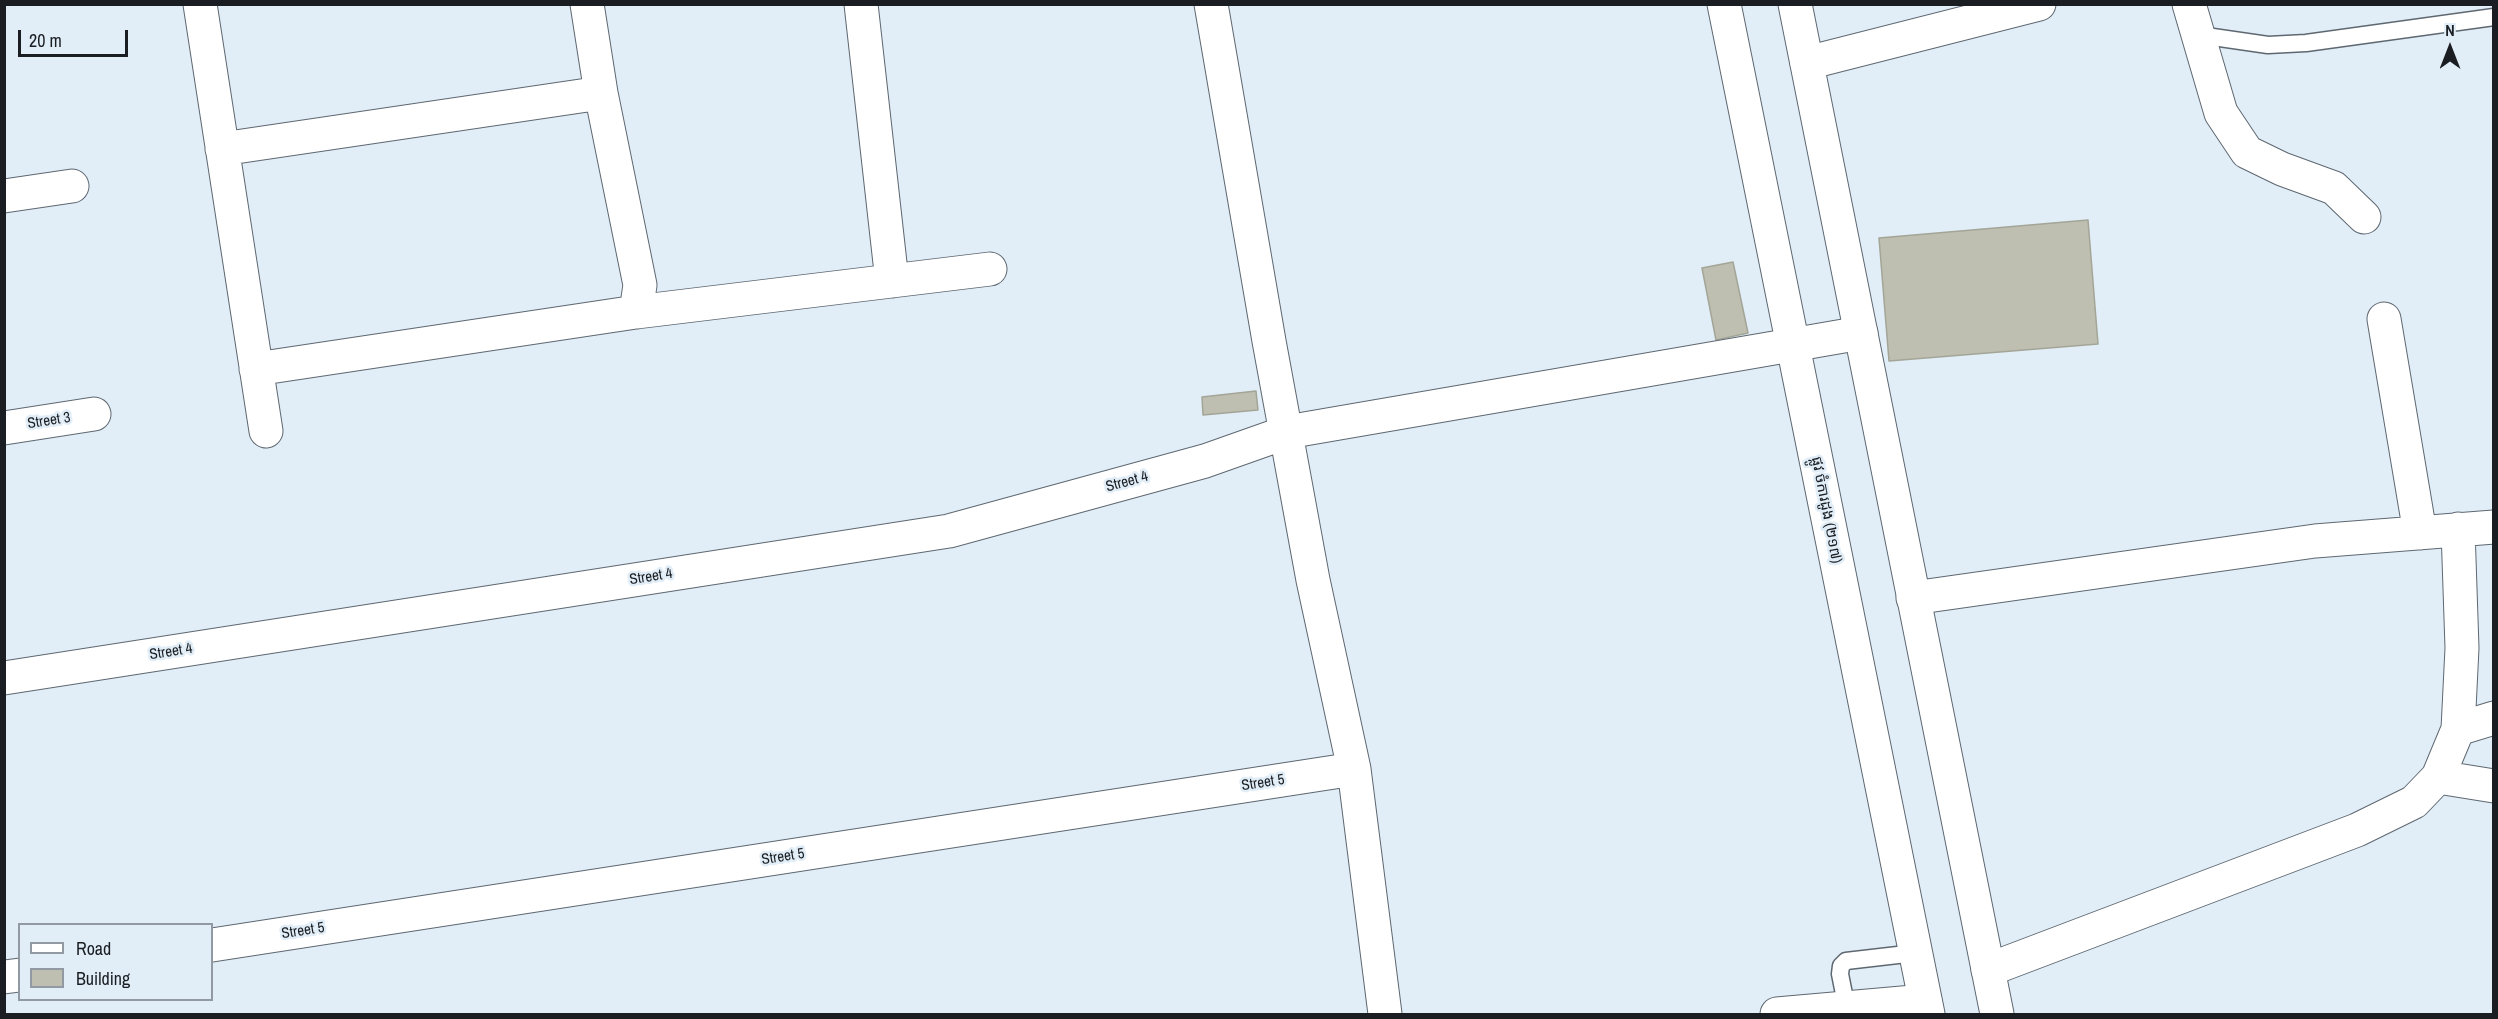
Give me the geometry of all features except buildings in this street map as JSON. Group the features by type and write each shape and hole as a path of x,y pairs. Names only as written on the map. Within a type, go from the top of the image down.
{"street":[{"path":"200,4 266,431"},
{"path":"587,4 601,93 640,285 636,312"},
{"path":"861,4 892,281"},
{"path":"1211,4 1313,580 1354,769 1385,1014"},
{"name":"ផ្លូវ ចំការដូង (២១៧)","path":"1724,4 1926,1008"},
{"path":"1795,4 1997,1014"},
{"path":"1806,63 2039,4"},
{"path":"2189,4 2199,35 2206,69 2221,113 2247,152 2282,169 2334,188 2364,217"},
{"path":"222,149 601,93"},
{"path":"4,196 72,186"},
{"path":"256,369 636,312 990,269"},
{"path":"2384,319 2420,533"},
{"name":"Street 4","path":"4,678 949,531 1205,461 1287,432 1861,333"},
{"name":"Street 3","path":"4,428 93,414"},
{"path":"1913,598 2315,541 2493,527"},
{"path":"1988,970 2357,830 2414,802 2438,777 2458,729 2462,648 2458,529"},
{"path":"2458,729 2493,718"},
{"name":"Street 5","path":"213,945 1354,769"},
{"path":"2438,777 2493,786"},
{"path":"1776,1014 1847,1009 1926,1008"}],"lane":[{"path":"2199,35 2268,45 2306,43 2493,17"},
{"path":"1847,1009 1840,974 1841,966 1846,961 1915,953"}]}
